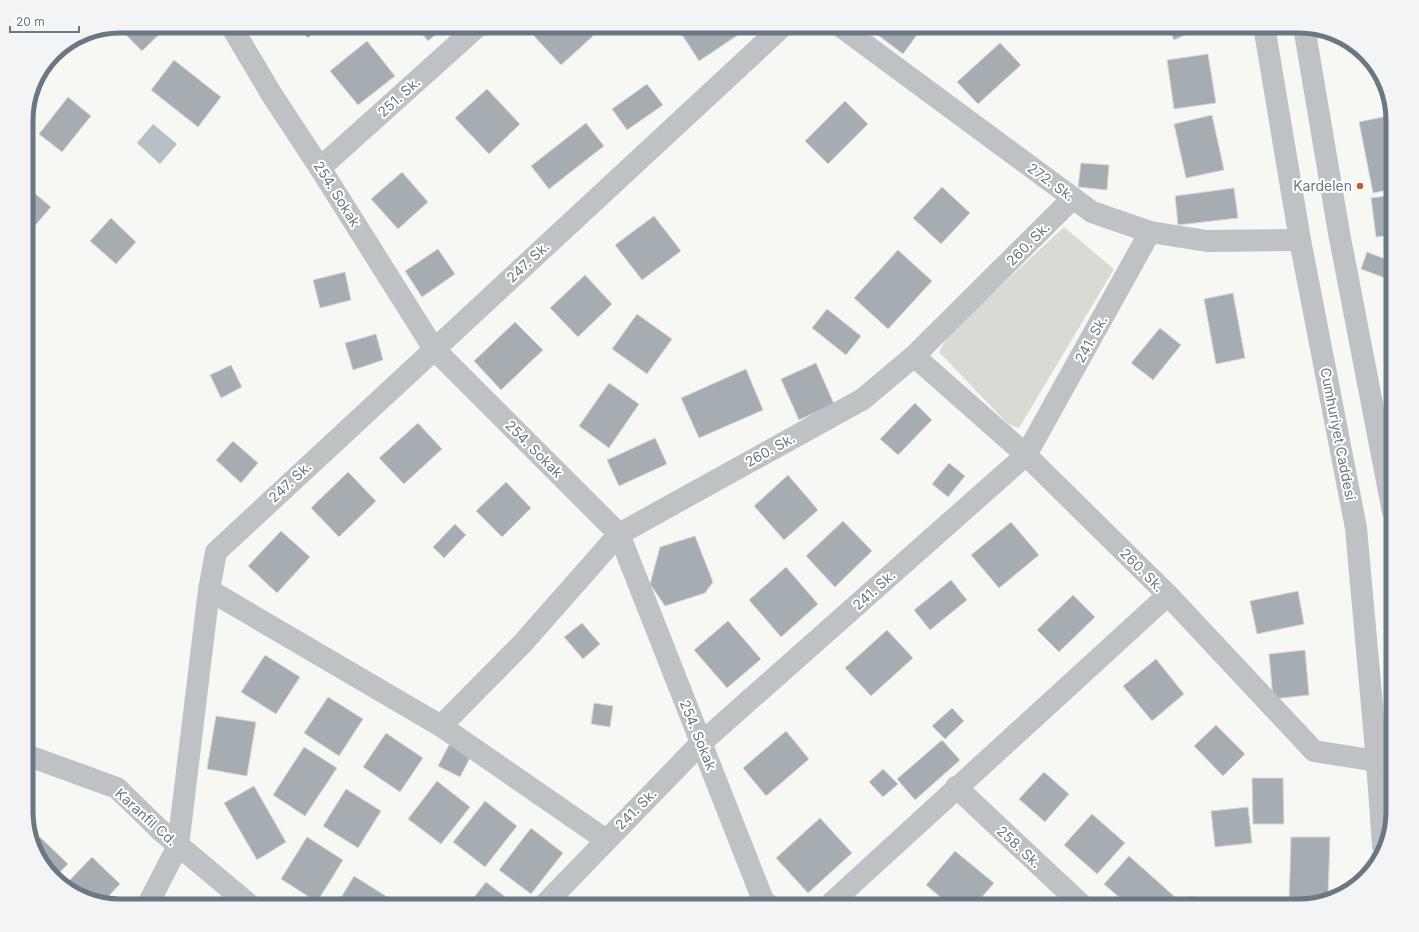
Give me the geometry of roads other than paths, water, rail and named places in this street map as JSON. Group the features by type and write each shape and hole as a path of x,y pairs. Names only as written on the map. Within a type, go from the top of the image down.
{"street":[{"name":"254. Sokak","path":"235,33 272,95 320,168 434,349 619,534 764,899"},
{"name":"251. Sk.","path":"320,168 470,33"},
{"name":"247. Sk.","path":"178,846 209,590 216,552 775,33"},
{"name":"272. Sk.","path":"849,33 1092,212 1150,232 1207,241 1300,240"},
{"name":"Cumhuriyet Caddesi","path":"1265,33 1300,240 1356,528 1382,837"},
{"path":"1305,33 1339,233 1386,476"},
{"name":"260. Sk.","path":"619,534 863,398 914,356 1073,198"},
{"name":"241. Sk.","path":"550,899 701,743 1026,455 1150,232"},
{"name":"260. Sk.","path":"914,356 1026,455 1168,595 1314,751 1377,760"},
{"path":"442,726 522,644 619,534"},
{"path":"209,590 442,726 606,840"},
{"path":"836,899 956,787 1168,595"},
{"name":"Karanfil Cd.","path":"33,758 117,788 178,846 242,899"},
{"name":"258. Sk.","path":"956,787 1076,899"},
{"path":"151,899 178,846"}],"place":[{"name":"Kardelen","path":"1360,186"}]}
